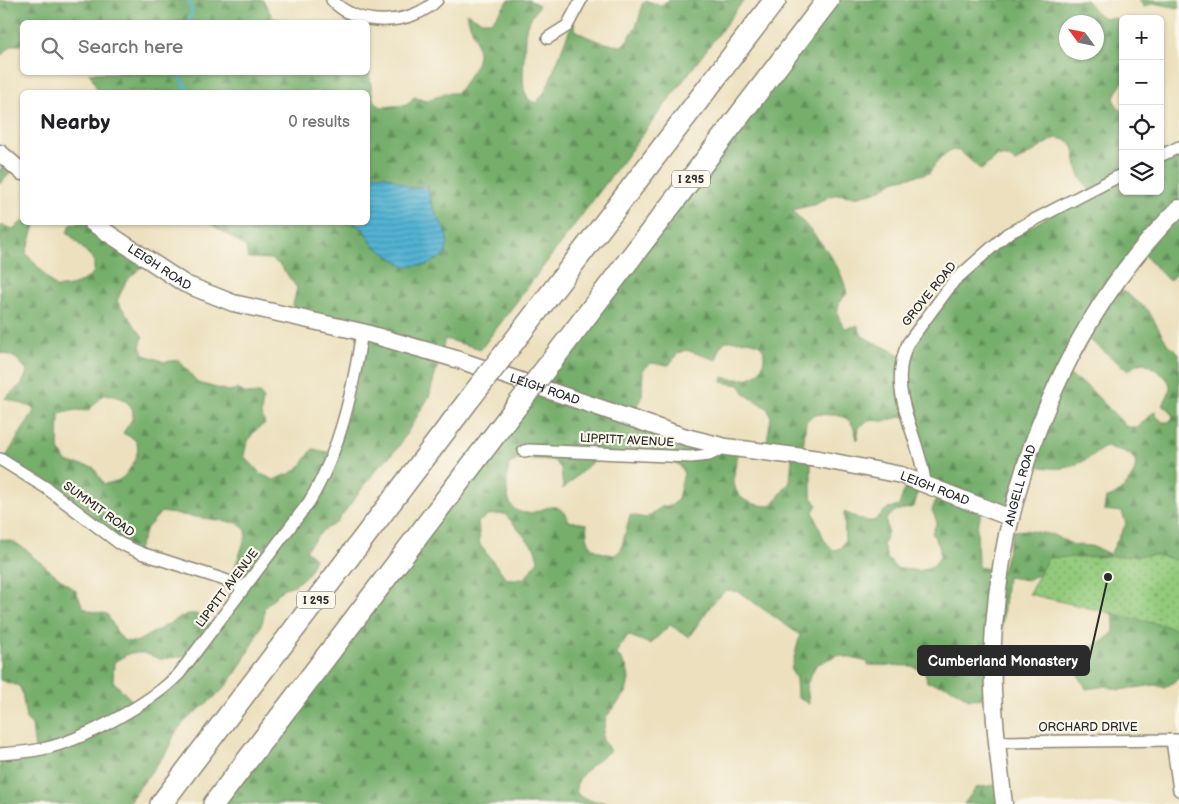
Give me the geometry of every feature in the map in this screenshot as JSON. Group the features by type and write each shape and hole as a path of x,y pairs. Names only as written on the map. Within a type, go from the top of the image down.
{"highway":[{"name":"I 295","path":"161,804 775,0"},
{"name":"I 295","path":"214,804 828,0"}],"street":[{"path":"332,0 342,10 357,17 379,20 401,18 428,9 437,0"},
{"path":"548,38 567,26 581,0"},
{"path":"1164,154 1179,147"},
{"path":"0,153 20,170"},
{"name":"GROVE ROAD","path":"925,484 899,384 902,354 912,336 954,281 1007,234 1119,176"},
{"name":"ANGELL ROAD","path":"1004,804 992,670 994,627 1004,553 1011,518 1038,430 1076,347 1118,281 1141,250 1179,208"},
{"name":"LEIGH ROAD","path":"95,225 163,271 206,294 233,304 362,332 456,358 661,430 726,447 819,459 901,475 1011,518"},
{"name":"LIPPITT AVENUE","path":"0,754 44,749 65,742 116,719 159,693 179,674 308,502 327,468 344,416 362,332"},
{"name":"LIPPITT AVENUE","path":"524,451 691,457 709,455 726,447"},
{"name":"SUMMIT ROAD","path":"0,459 45,486 119,543 141,553 244,588"},
{"path":"1175,740 1179,790"},
{"name":"ORCHARD DRIVE","path":"997,742 1175,740"}],"green space":[{"path":"0,0 263,0 273,18 282,20 20,20 20,45 13,45 0,56"},
{"path":"509,0 529,0 539,5 527,25 523,76 524,90 529,100 536,103 546,90 573,21 576,31 581,34 592,39 622,46 636,26 642,4 647,1 661,5 669,0 744,0 481,349 445,339 429,397 397,449 376,470 336,523 323,530 306,550 315,558 308,574 295,585 284,588 264,608 264,617 260,628 234,675 219,693 178,729 170,747 127,804 0,804 0,756 35,750 32,725 26,719 22,692 19,686 0,680 0,539 14,542 31,553 32,556 76,591 83,607 90,611 107,614 118,634 125,641 136,642 187,614 196,614 215,628 244,592 229,584 246,536 246,530 238,523 161,512 147,528 137,552 4,460 34,411 31,407 5,398 22,384 27,372 16,359 0,353 0,225 14,229 20,223 20,225 35,225 26,253 55,287 66,287 76,284 94,272 94,260 67,232 71,225 92,225 148,261 126,281 117,301 143,337 140,347 145,355 164,362 179,360 198,383 228,391 237,389 247,394 260,393 263,398 261,415 265,424 250,437 244,456 261,474 274,480 296,470 313,449 336,454 370,338 290,317 297,288 280,265 271,259 248,258 246,247 213,225 356,225 363,229 373,245 448,243 428,191 428,185 410,188 370,175 370,90 97,90 90,75 369,75 373,99 381,107 407,105 414,97 425,101 445,93 457,93 473,70 478,54 475,38 466,13 482,21 492,21","holes":["104,394 118,397 131,406 133,416 123,433 134,439 138,448 135,459 126,474 118,480 104,484 93,467 66,462 58,447 59,414 76,410 88,411","130,653 144,653 160,659 194,655 138,707 113,681 114,662"]},
{"path":"833,0 1086,0 1099,15 1059,15 1059,60 1104,60 1104,17 1115,18 1119,24 1119,88 1115,94 1114,101 1119,108 1119,195 1164,195 1164,151 1165,153 1179,149 1179,271 1169,281 1143,254 1118,287 1148,310 1168,345 1179,353 1179,678 1165,688 1155,685 1119,690 1106,686 1086,689 1074,672 1067,669 1054,668 1054,662 1076,647 1092,646 1110,636 1114,632 1114,620 1104,593 1076,580 1056,574 1046,574 1028,580 1007,577 995,698 969,699 948,686 927,682 925,672 912,666 868,665 868,662 837,655 816,665 807,684 809,704 797,697 796,679 791,670 800,635 739,592 726,590 714,601 689,637 670,625 650,644 628,635 616,653 627,667 629,679 626,693 606,717 602,738 610,751 584,772 576,786 577,793 583,798 610,804 219,804","holes":["1056,138 1063,139 1072,145 1079,174 1090,192 993,249 942,302 902,356 862,336 858,326 845,328 838,315 838,306 847,294 844,281 825,248 792,210 817,204 830,196 839,194 855,197 876,192 896,180 929,173 939,159 950,150 960,151 981,170 998,156 1007,157 1016,162","1089,339 1128,371 1137,364 1145,363 1164,376 1170,385 1167,397 1162,405 1170,410 1173,417 1169,422 1163,422 1157,417 1155,411 1137,427 1127,427 1088,387 1068,374","726,341 744,341 754,342 761,346 763,350 763,365 756,375 744,379 723,377 722,382 739,385 746,395 767,408 771,417 765,453 792,457 790,482 771,506 748,502 736,491 734,474 739,452 632,419 642,395 643,370 651,363 669,365 677,354 686,350 717,360 719,348","814,414 843,417 852,424 857,440 859,428 868,420 883,421 909,415 931,486 939,492 932,510 937,522 932,533 940,548 940,557 934,565 920,571 896,568 887,558 883,544 888,532 886,519 895,511 914,507 920,484 907,481 899,506 887,509 874,521 865,521 844,512 845,540 841,548 834,550 824,540 813,511 817,505 811,495 811,462 802,457 806,422","1105,447 1121,450 1131,456 1136,464 1128,483 1117,494 1106,498 1104,510 1122,512 1126,524 1110,554 1091,546 1074,545 1053,535 1026,530 1013,531 1002,571 978,567 977,527 983,508 1019,507 1032,465 1063,468 1078,464","605,453 671,461 679,465 684,473 678,499 671,506 663,506 646,518 630,515 621,550 615,555 601,552 592,547 587,537 587,524 569,521 561,509 549,507 526,513 518,511 509,501 507,494 509,464 519,459 553,460 561,468 563,489","505,514 535,549 538,560 525,578 507,579 480,545 478,522 488,515"]},
{"path":"1139,0 1179,0 1179,8 1154,3 1144,7"},
{"path":"4,165 18,165 0,184 0,169"},
{"path":"1157,555 1179,561 1179,629 1029,594 1048,558"},
{"path":"1003,784 1006,804 964,804 976,788"}],"water":[{"path":"370,174 387,176 410,188 428,187 431,204 445,231 448,243 445,255 427,265 404,266 373,245 363,229 356,225 370,225"}],"waterway":[{"path":"189,0 192,13 189,20"},
{"path":"180,75 182,82 188,90"}],"place":[{"name":"Cumberland Monastery","path":"1108,577"}]}
